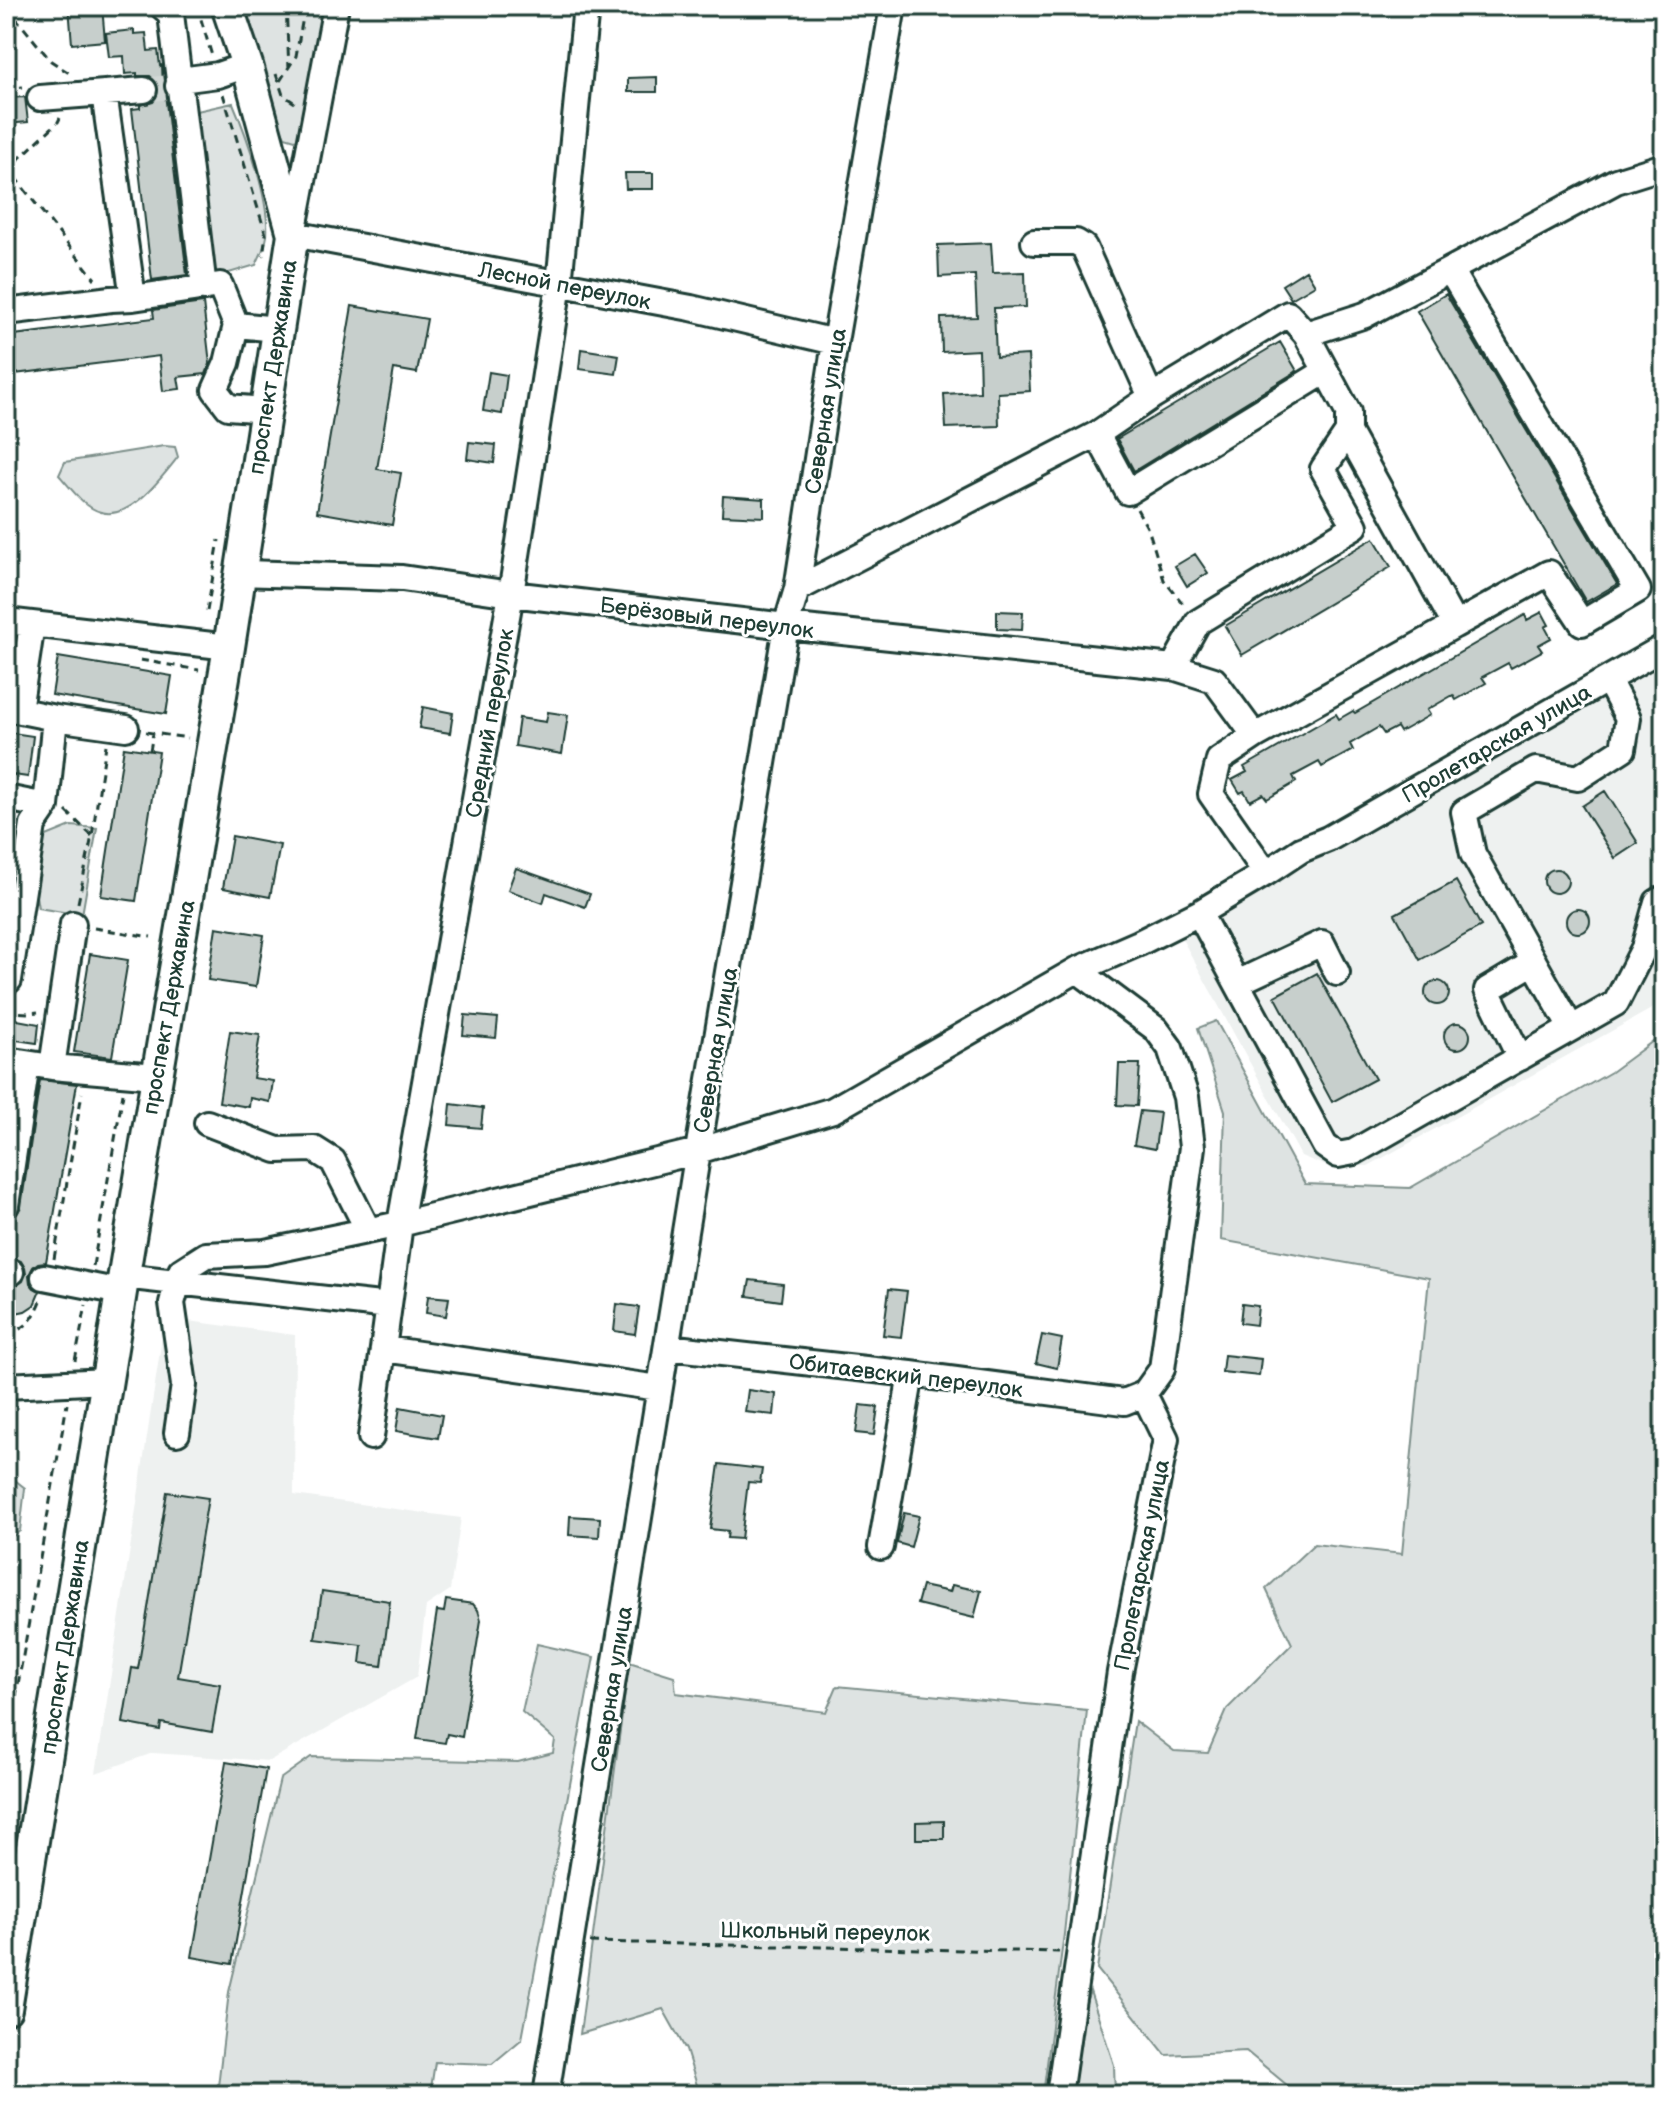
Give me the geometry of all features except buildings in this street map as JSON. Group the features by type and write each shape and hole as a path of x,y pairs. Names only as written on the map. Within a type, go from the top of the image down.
{"main road":[{"path":"227,6 261,67 293,234"},
{"name":"проспект Державина","path":"6,2009 11,1944 229,647 293,234"}],"street":[{"path":"162,6 171,14 204,288"},
{"name":"проспект Державина","path":"293,234 336,6"},
{"name":"Средний переулок","path":"371,1437 400,1224 511,594 559,284 586,6"},
{"name":"Северная улица","path":"546,2095 698,1151 786,626 797,589 835,342 893,6"},
{"path":"179,83 261,67"},
{"path":"40,98 144,90"},
{"path":"104,93 122,299"},
{"path":"1306,334 1365,315 1616,181 1664,166"},
{"name":"Лесной переулок","path":"293,234 691,308 835,342"},
{"path":"1034,242 1076,242 1084,247 1151,397"},
{"path":"1266,873 1211,794 1219,760 1255,736 1549,573 1582,623 1638,590 1450,270"},
{"path":"6,312 220,285 236,325 227,363 215,390 228,407 266,410"},
{"path":"797,589 1097,434 1151,397 1288,314 1306,334 1326,371 1348,412 1348,432 1455,625"},
{"path":"236,325 278,329"},
{"path":"1097,434 1128,492 1326,371"},
{"path":"1173,667 1198,622 1355,526 1323,469 1348,432"},
{"name":"Берёзовый переулок","path":"241,573 402,578 786,626 1173,667 1214,680 1255,736"},
{"path":"6,621 229,647"},
{"path":"32,624 12,709 118,727"},
{"name":"Пролетарская улица","path":"176,1282 181,1271 206,1255 265,1252 400,1224 698,1151 833,1110 1077,970 1199,913 1301,850 1328,839 1664,647"},
{"path":"1571,1028 1473,854 1464,812 1536,770 1578,778 1623,749 1628,718 1608,680"},
{"path":"6,980 9,980 18,845 33,825 46,799 55,718"},
{"path":"6,798 46,799"},
{"path":"1199,913 1325,1146 1338,1155 1354,1152 1616,1003 1644,948 1657,902 1664,898"},
{"path":"52,1067 73,924"},
{"path":"1237,983 1322,943 1337,973"},
{"path":"1520,1058 1487,990 1534,962"},
{"path":"1077,970 1156,1029 1170,1048 1186,1097 1192,1147 1162,1369 1144,1394"},
{"path":"6,1205 16,1062 156,1076"},
{"path":"207,1123 277,1150 314,1149 333,1161 368,1230"},
{"path":"47,1278 89,1286 176,1282 389,1306"},
{"path":"176,1282 172,1303 184,1385 177,1433"},
{"name":"Обитаевский переулок","path":"667,1347 1124,1402 1144,1394"},
{"path":"384,1349 659,1388"},
{"path":"881,1547 911,1374"},
{"path":"6,1386 107,1381"},
{"name":"Пролетарская улица","path":"1059,2095 1120,1672 1166,1439 1144,1394"}],"path":[{"path":"6,6 51,61 71,74 94,83 104,93"},
{"path":"197,6 266,235 262,265"},
{"path":"286,6 289,68"},
{"path":"279,82 296,56 305,6"},
{"path":"261,67 279,82 283,95 298,104 317,104"},
{"path":"69,96 58,122 7,168 122,299"},
{"path":"1128,492 1149,531 1164,580 1198,622"},
{"path":"73,924 118,727 188,738"},
{"path":"150,751 153,733"},
{"path":"46,799 92,836"},
{"path":"6,1012 29,1013 62,1008"},
{"path":"6,1332 16,1332 35,1317 47,1278 86,1069"},
{"path":"73,1369 126,1073"},
{"path":"6,1753 68,1397"},
{"name":"Школьный переулок","path":"570,1942 1079,1953"}],"shaded area":[{"path":"242,6 326,6 303,137 295,140 285,137 281,129"},
{"path":"233,103 261,187 267,222 266,239 256,265 202,281 176,111 197,111"},
{"path":"164,446 175,447 178,457 144,495 123,510 112,513 95,510 59,475 65,462"},
{"path":"1664,663 1664,1002 1368,1166 1326,1166 1301,1156 1181,937"},
{"path":"71,826 97,828 82,915 38,908 34,885 39,839"},
{"path":"1216,1021 1305,1184 1410,1188 1611,1072 1664,1033 1664,2095 1287,2095 1288,2086 1246,2051 1166,2055 1097,1969 1135,1721 1174,1751 1208,1753 1227,1709 1292,1644 1266,1589 1314,1544 1402,1554 1429,1278 1221,1240 1225,1111 1198,1028"},
{"path":"165,1318 295,1335 294,1495 461,1518 450,1590 426,1606 417,1677 269,1761 153,1753 96,1773"},
{"path":"6,1473 25,1488 20,1531 6,1541"},
{"path":"537,1644 594,1657 522,2039 492,2064 435,2062 430,2095 217,2095 229,1992 280,1779 311,1757 518,1762 553,1753 555,1740 522,1712"},
{"path":"629,1662 674,1676 676,1693 826,1712 837,1686 1087,1710 1064,1934 1043,2095 700,2095 686,2050 663,2009 580,2034"},
{"path":"1090,1991 1114,2065 1115,2095 1073,2095 1084,2008"}],"tunnel":[{"path":"144,90 178,86"}]}
